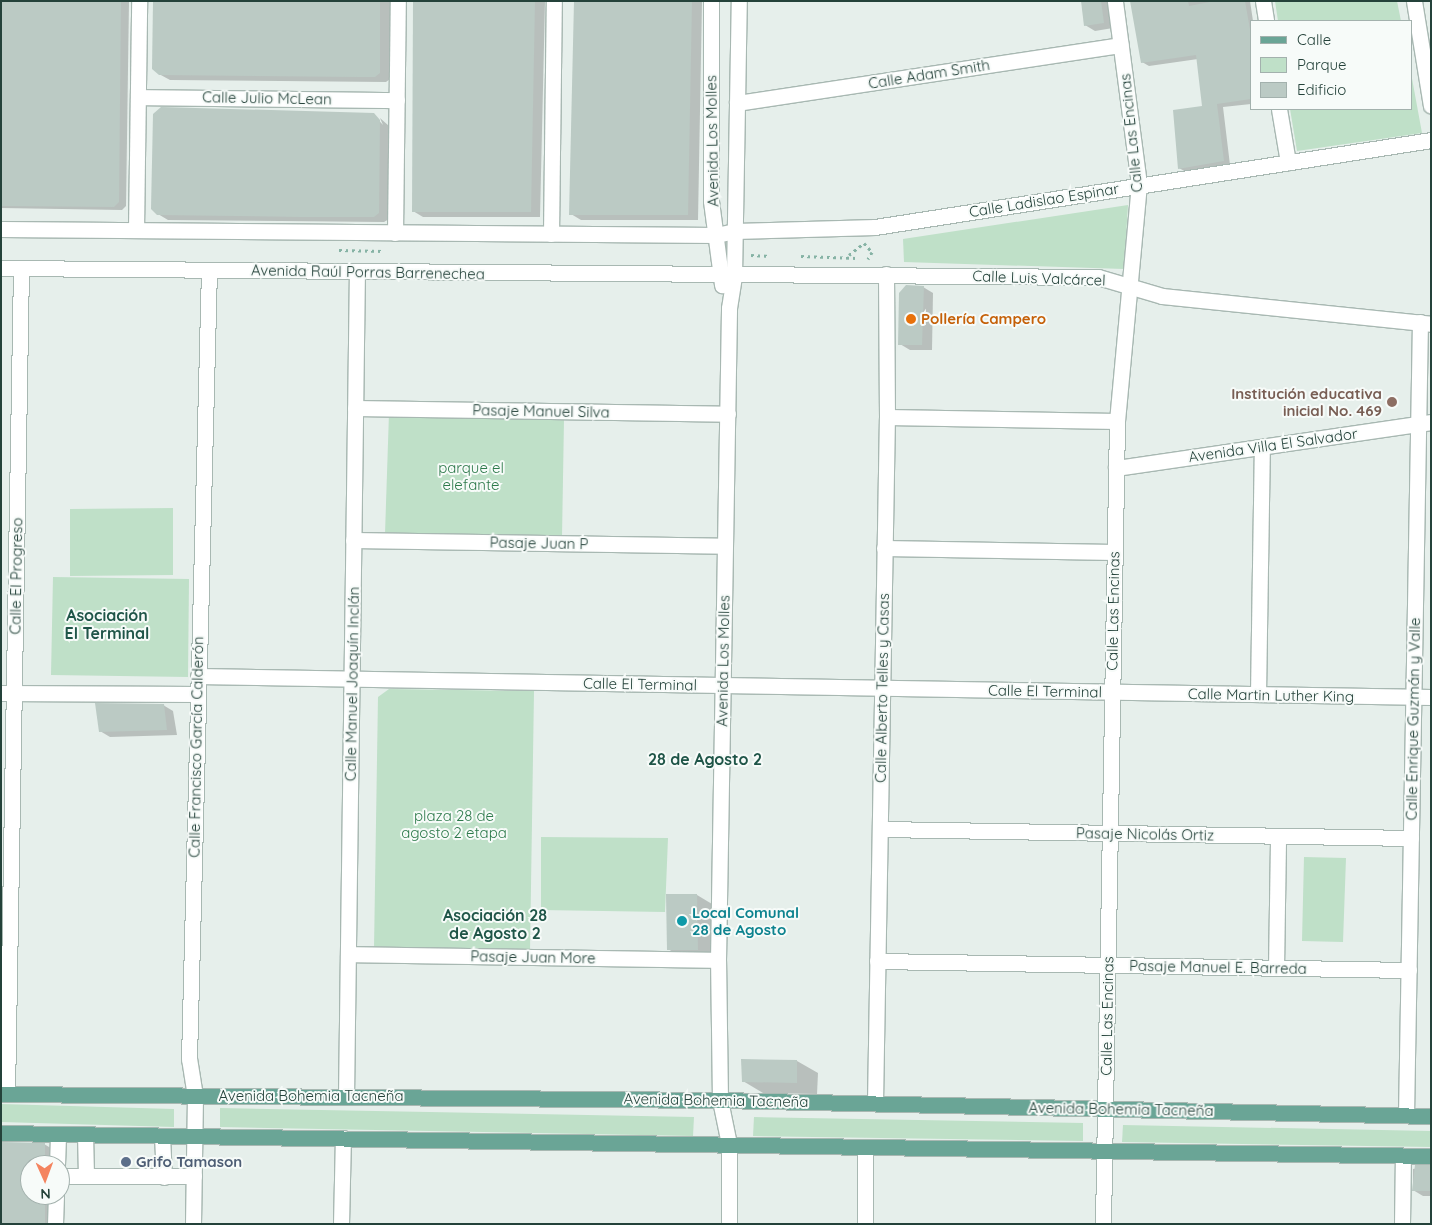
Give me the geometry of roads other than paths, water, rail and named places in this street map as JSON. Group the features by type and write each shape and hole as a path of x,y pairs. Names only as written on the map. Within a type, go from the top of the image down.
{"main road":[{"name":"Avenida Bohemia Tacneña","path":"4,1094 875,1102 1431,1116"},
{"path":"1,1133 1431,1156"}],"street":[{"path":"136,230 139,1"},
{"path":"395,232 398,1"},
{"path":"551,234 554,1"},
{"name":"Avenida Los Molles","path":"711,1 711,201 716,235 727,276 729,308 718,960 720,1100 729,1144 729,1224"},
{"name":"Avenida Los Molles","path":"727,276 735,231 739,1"},
{"name":"Calle Las Encinas","path":"1103,1224 1117,421 1139,184 1115,1"},
{"path":"1263,1 1266,20"},
{"path":"1414,1 1431,106"},
{"name":"Calle Adam Smith","path":"737,104 1121,45"},
{"name":"Calle Julio McLean","path":"138,97 397,100"},
{"path":"1280,110 1288,162"},
{"name":"Calle Ladislao Espinar","path":"716,235 735,231 875,227 1139,184 1431,140"},
{"path":"1,229 716,235"},
{"name":"Avenida Raúl Porras Barrenechea","path":"1,268 727,276"},
{"name":"Calle El Progreso","path":"4,1094 7,693 21,268"},
{"name":"Calle Francisco García Calderón","path":"193,1224 195,1096 189,1059 209,270"},
{"name":"Calle Manuel Joaquín Inclán","path":"346,1097 357,272"},
{"name":"Calle Luis Valcárcel","path":"727,276 886,274 1098,277 1162,296 1425,323"},
{"name":"Calle Alberto Telles y Casas","path":"875,1102 887,417 886,274"},
{"name":"Calle Enrique Guzmán y Valle","path":"1406,1115 1414,697 1425,423 1425,323"},
{"name":"Pasaje Manuel Silva","path":"355,408 728,414"},
{"path":"887,417 1117,421"},
{"name":"Avenida Villa El Salvador","path":"1116,468 1425,423"},
{"path":"1258,694 1262,447"},
{"name":"Pasaje Juan P","path":"354,540 725,546"},
{"path":"884,548 1114,552"},
{"name":"Calle El Terminal","path":"198,676 1112,692"},
{"name":"Calle Martin Luther King","path":"1112,692 1431,697"},
{"path":"7,693 197,694"},
{"name":"Pasaje Nicolás Ortiz","path":"880,829 1411,838"},
{"path":"1276,968 1278,836"},
{"name":"Pasaje Juan More","path":"348,954 718,960"},
{"name":"Pasaje Manuel E. Barreda","path":"878,961 1409,970"},
{"path":"57,1155 58,1134"},
{"path":"85,1134 86,1176"},
{"path":"162,1136 164,1176"},
{"path":"341,1224 343,1138"},
{"path":"865,1147 865,1224"},
{"path":"1402,1224 1403,1156"},
{"path":"70,1176 194,1176"},
{"path":"55,1224 56,1205"}],"place":[{"name":"Pollería Campero","path":"911,319"},
{"name":"Institución educativa inicial No. 469","path":"1392,402"},
{"name":"Local Comunal 28 de Agosto","path":"682,921"},
{"name":"Grifo Tamason","path":"126,1162"}],"district":[{"name":"Asociación El Terminal","path":"107,624"},
{"name":"28 de Agosto 2","path":"705,759"},
{"name":"Asociación 28 de Agosto 2","path":"495,924"}],"park label":[{"name":"parque el elefante","path":"471,476"},
{"name":"plaza 28 de agosto 2 etapa","path":"454,824"}]}
